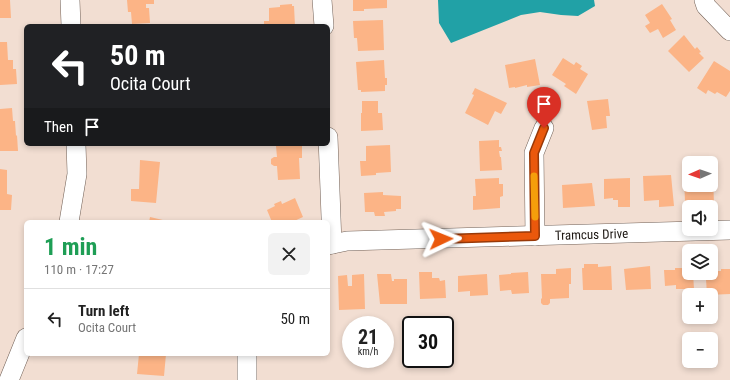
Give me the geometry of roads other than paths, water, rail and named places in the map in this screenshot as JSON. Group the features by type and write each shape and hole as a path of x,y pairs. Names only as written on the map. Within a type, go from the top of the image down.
{"street":[{"path":"70,0 71,24"},
{"path":"322,0 324,24"},
{"path":"704,0 706,6 730,31"},
{"path":"535,236 534,153 544,128"},
{"path":"69,220 77,174 76,146"},
{"path":"328,146 330,220"},
{"name":"Tramcus Drive","path":"330,244 347,241 730,230"},
{"path":"8,380 24,343"},
{"path":"247,356 247,380"}],"water":[{"path":"438,0 594,0 595,6 578,16 540,12 521,15 451,43 439,23"}]}
